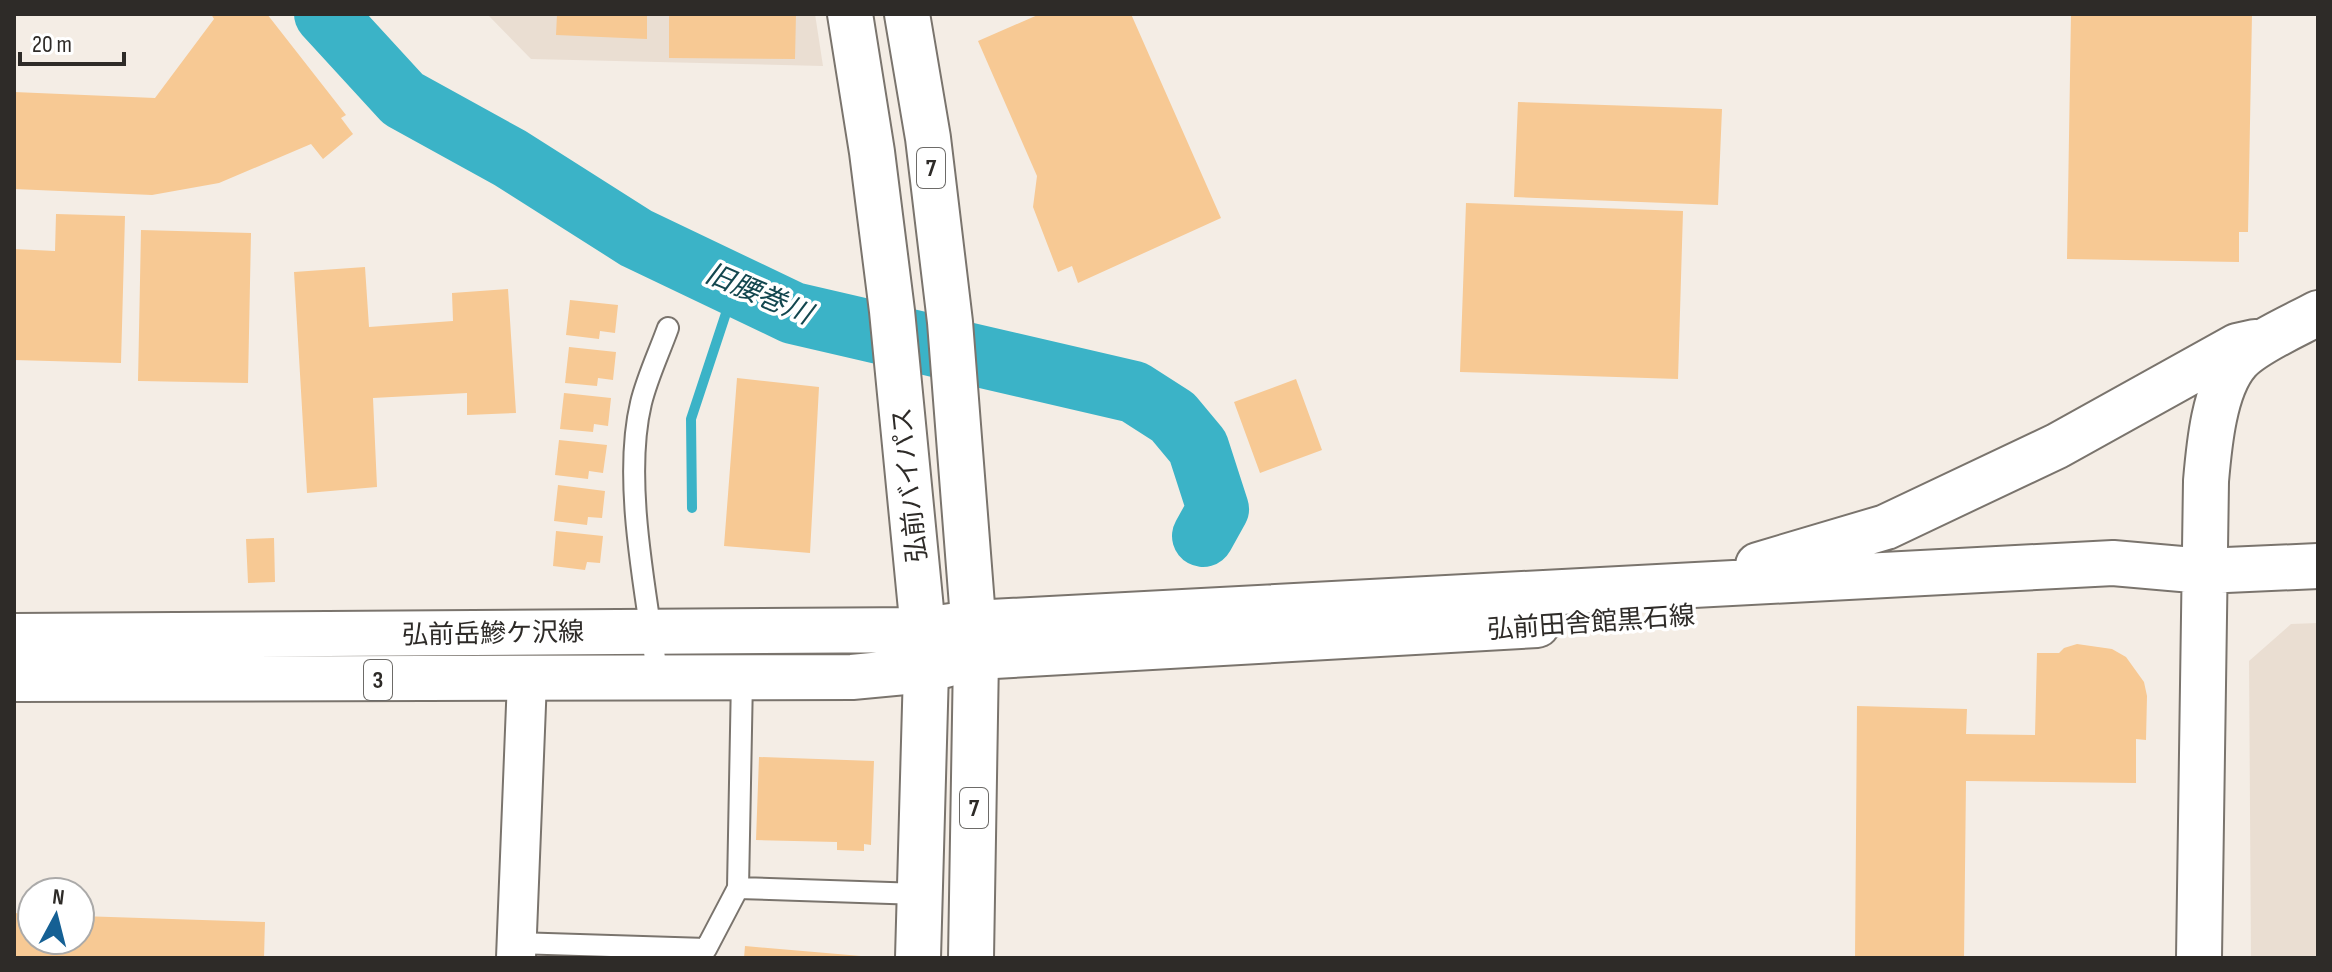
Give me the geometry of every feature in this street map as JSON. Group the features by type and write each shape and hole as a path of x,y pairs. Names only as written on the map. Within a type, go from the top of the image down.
{"main road":[{"name":"弘前バイパス","path":"850,14 872,152 892,311 924,650 918,958"},
{"name":"弘前バイパス","path":"907,14 928,138 950,322 974,640 971,958"},
{"name":"弘前田舎館黒石線","path":"2204,571 2208,456 2222,390 2237,361 2267,340 2318,313"},
{"name":"弘前田舎館黒石線","path":"1691,586 1886,527 2057,446 2237,346 2267,340"},
{"name":"弘前田舎館黒石線","path":"974,640 1691,586 2113,563 2204,571"},
{"path":"2199,958 2204,571 2318,566"},
{"name":"弘前田舎館黒石線","path":"974,640 2111,593 2204,571"},
{"name":"弘前岳鰺ケ沢線","path":"14,636 651,631 924,650 974,640"},
{"name":"3","path":"14,679 852,677 924,650"}],"street":[{"path":"516,950 527,680"}],"lane":[{"path":"658,679 638,529 634,457 641,403 668,328"},
{"path":"516,950 706,949 738,888 742,678"},
{"path":"738,888 920,894"}],"shaded area":[{"path":"487,14 815,14 823,66 531,59"},
{"path":"2318,623 2318,958 2251,958 2249,661 2291,624"}],"building":[{"path":"211,14 267,14 346,115 341,118 353,134 323,159 311,144 219,183 152,195 14,189 14,92 155,98 214,19"},
{"path":"557,14 647,14 647,39 556,35"},
{"path":"669,14 796,14 795,59 669,58"},
{"path":"1040,14 1131,14 1221,218 1078,283 1072,266 1058,272 1033,207 1037,176 978,41"},
{"path":"2071,14 2252,14 2248,232 2239,232 2239,262 2067,259"},
{"path":"1518,102 1722,109 1718,205 1514,197"},
{"path":"1466,203 1683,211 1678,379 1460,372"},
{"path":"56,214 125,216 121,363 14,360 14,249 55,251"},
{"path":"141,230 251,233 248,383 138,381"},
{"path":"365,267 369,327 453,321 452,293 508,289 516,413 467,415 467,393 373,398 377,487 307,493 294,272"},
{"path":"570,300 618,305 615,333 600,331 599,339 566,335"},
{"path":"569,347 616,352 613,380 598,378 597,386 565,383"},
{"path":"737,378 819,387 810,553 724,546"},
{"path":"1296,379 1322,450 1260,473 1234,402"},
{"path":"564,393 611,398 608,426 594,424 593,432 560,429"},
{"path":"559,440 607,445 603,473 589,471 588,479 555,475"},
{"path":"558,485 605,491 602,518 588,517 587,525 554,521"},
{"path":"556,531 603,536 600,563 587,562 585,570 553,566"},
{"path":"274,538 275,582 248,583 246,539"},
{"path":"2077,644 2112,649 2126,657 2144,682 2147,696 2146,740 2136,739 2136,783 1966,781 1964,958 1855,958 1857,706 1967,709 1966,734 2035,735 2037,653 2059,653"},
{"path":"759,757 874,761 871,845 864,844 864,851 837,850 837,842 756,840"},
{"path":"14,913 16,956 96,956 96,917 265,922 264,958 14,958"},
{"path":"745,946 861,956 861,958 744,958"}],"waterway":[{"name":"旧腰巻川","path":"325,14 403,99 510,158 636,238 793,313 1134,392 1173,417 1198,447 1218,509 1203,536"},
{"path":"692,508 691,419 735,286"}]}
